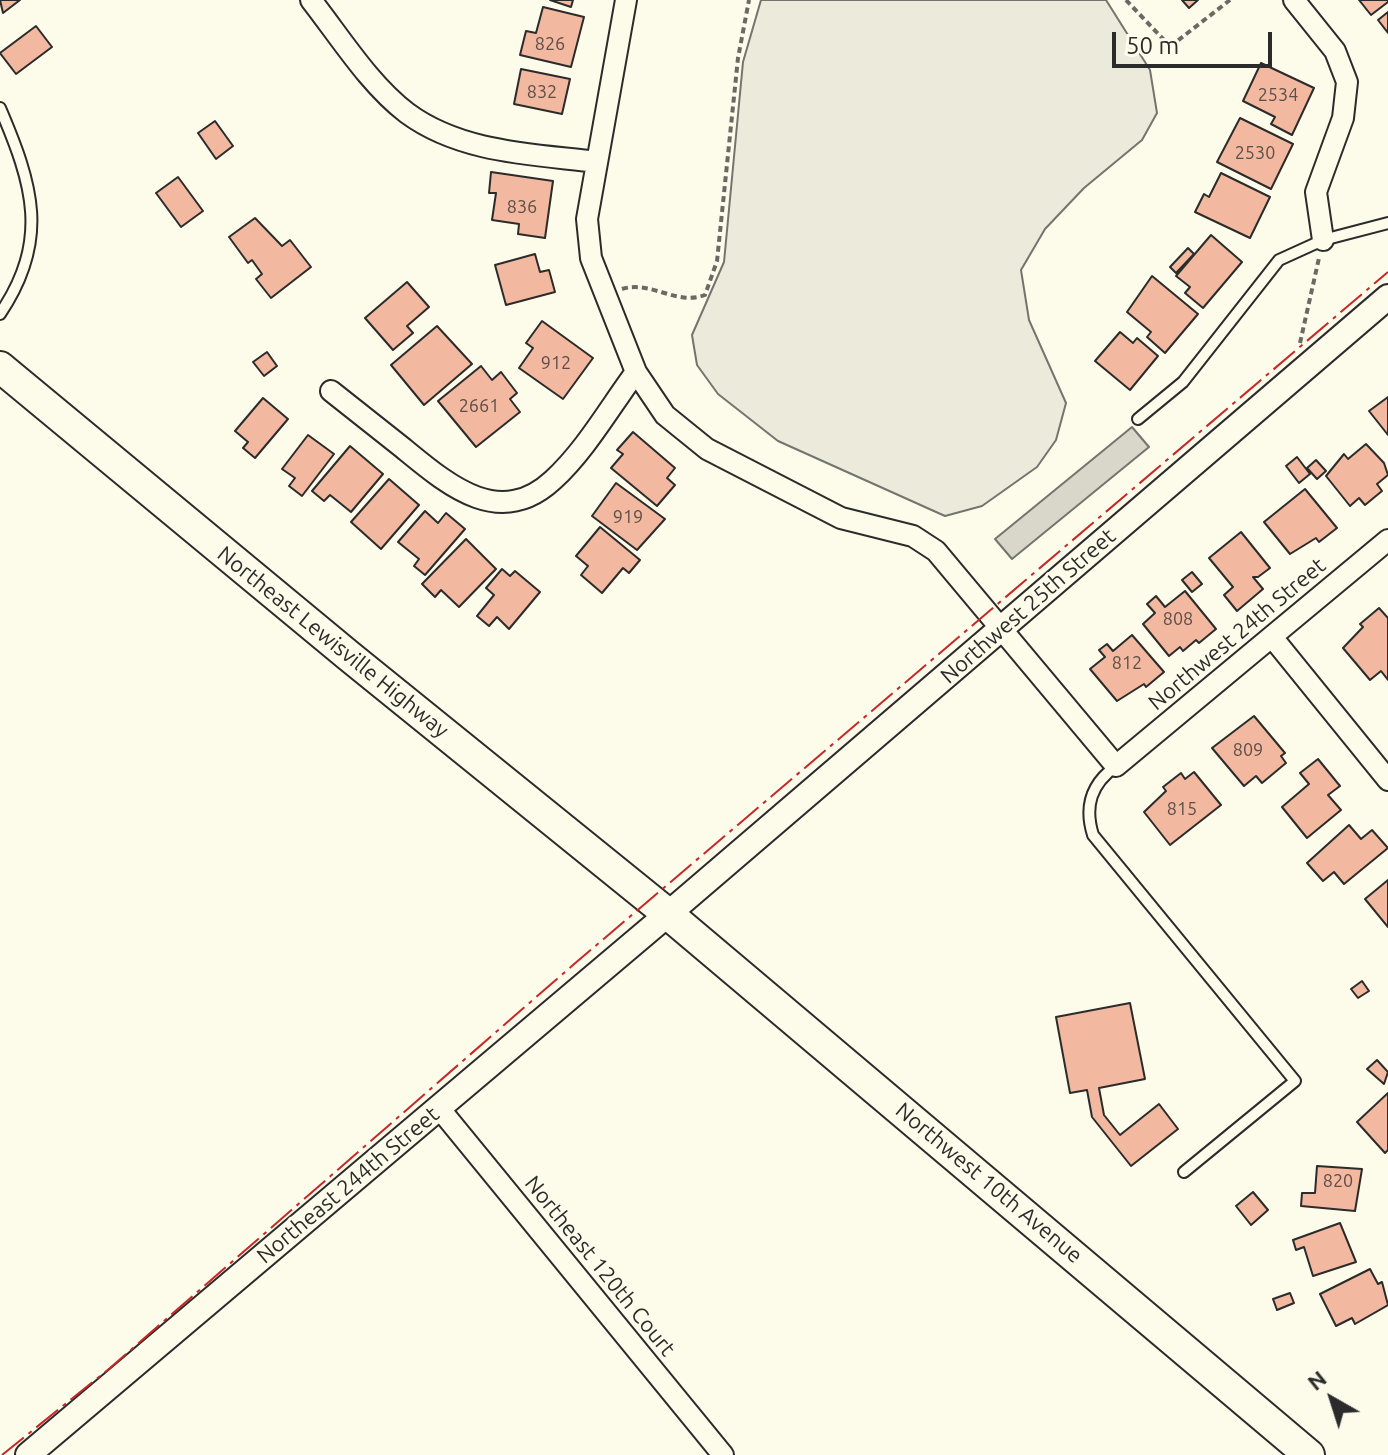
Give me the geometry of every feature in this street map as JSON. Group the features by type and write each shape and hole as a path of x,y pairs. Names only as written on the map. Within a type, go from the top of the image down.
{"main road":[{"name":"Northeast Lewisville Highway","path":"0,367 668,914"},
{"name":"Northwest 10th Avenue","path":"668,914 1309,1455"}],"street":[{"path":"311,0 389,97 424,124 486,147 597,162"},
{"path":"626,0 587,219 588,238 605,294 636,372 665,415 707,449 841,518 902,532 923,541 947,563 1116,766"},
{"path":"1294,0 1335,51 1347,82 1343,118 1316,192 1323,240"},
{"name":"Northwest 25th Street","path":"668,914 1388,297"},
{"path":"331,391 453,488 482,500 512,500 540,490 562,471 636,372"},
{"name":"Northwest 24th Street","path":"1116,766 1388,540"},
{"path":"1272,637 1388,780"},
{"name":"Northeast 244th Street","path":"28,1455 668,914"},
{"name":"Northeast 120th Court","path":"439,1108 723,1455"}],"lane":[{"path":"0,108 21,156 33,206 30,255 19,286 0,314"},
{"path":"1138,419 1183,382 1279,260 1323,240 1388,223"},
{"path":"1116,766 1094,789 1088,820 1093,835 1295,1081 1184,1172"}],"path":[{"path":"605,294 633,285 689,301 705,295 717,261 738,58 749,0"},
{"path":"1126,0 1164,40 1176,42 1230,0"},
{"path":"1292,379 1323,240"}],"shaded area":[{"path":"761,0 1106,0 1150,70 1157,113 1142,140 1084,188 1045,229 1021,270 1029,320 1066,403 1056,440 1037,467 982,506 945,516 778,441 718,394 697,365 692,335 724,262 743,62"},
{"path":"1132,427 1149,447 1012,559 995,539"}],"building":[{"path":"0,0 20,0 3,13"},
{"path":"550,0 573,0 571,7"},
{"path":"1182,0 1198,0 1189,8"},
{"path":"1359,0 1388,0 1388,2 1371,15"},
{"path":"543,7 584,17 571,67 520,55 526,31 536,33"},
{"path":"1388,12 1388,33 1378,20"},
{"path":"36,26 52,47 16,74 0,53"},
{"path":"1261,63 1314,88 1292,135 1271,124 1275,117 1243,101"},
{"path":"521,69 570,79 562,114 514,104"},
{"path":"1240,118 1293,144 1271,189 1217,162"},
{"path":"215,121 233,146 216,159 198,133"},
{"path":"491,172 553,181 545,238 518,234 519,224 492,220 496,193 489,193"},
{"path":"1221,173 1270,197 1250,238 1195,212 1204,194 1209,197"},
{"path":"178,177 203,211 181,227 156,193"},
{"path":"255,218 282,246 290,240 311,267 271,298 256,279 262,274 252,260 248,263 229,237"},
{"path":"1211,235 1242,262 1203,308 1185,293 1190,287 1176,276"},
{"path":"1188,248 1194,254 1176,273 1170,267"},
{"path":"535,254 540,272 549,270 555,292 506,305 495,265"},
{"path":"1152,276 1198,314 1165,353 1147,337 1151,332 1127,312"},
{"path":"407,282 429,307 407,326 413,333 393,350 365,318"},
{"path":"542,321 593,358 563,399 519,368 533,348 526,343"},
{"path":"437,326 472,364 424,405 391,365"},
{"path":"1120,332 1133,343 1137,338 1158,356 1130,390 1095,361"},
{"path":"267,352 277,366 264,376 253,362"},
{"path":"481,366 492,380 501,372 517,393 510,399 520,412 476,447 438,401"},
{"path":"1388,397 1388,435 1369,411"},
{"path":"263,398 288,419 255,458 243,448 248,442 235,431"},
{"path":"633,432 675,468 667,478 675,485 657,506 611,468 623,454 617,450"},
{"path":"308,435 334,454 302,496 289,486 295,478 282,469"},
{"path":"1366,444 1384,463 1388,475 1377,484 1382,491 1365,505 1359,498 1350,506 1326,476 1344,454 1348,459"},
{"path":"350,446 383,474 351,512 330,495 324,501 312,491"},
{"path":"1297,457 1310,474 1299,483 1286,466"},
{"path":"1316,460 1326,471 1317,479 1307,468"},
{"path":"389,479 419,505 381,549 351,522"},
{"path":"616,483 665,519 637,550 592,516"},
{"path":"1305,489 1337,528 1319,542 1316,538 1290,554 1264,522"},
{"path":"425,511 438,523 446,513 465,529 425,575 414,566 419,559 398,542"},
{"path":"600,527 640,560 629,573 623,568 602,593 581,575 588,566 576,556"},
{"path":"1241,532 1270,568 1253,577 1263,589 1237,611 1224,595 1233,587 1209,558"},
{"path":"466,539 496,569 459,607 441,590 435,597 422,584"},
{"path":"502,569 510,576 515,571 540,592 509,629 497,617 489,626 477,616 494,595 486,588"},
{"path":"1192,572 1202,584 1192,592 1182,580"},
{"path":"1185,591 1216,629 1199,643 1196,640 1183,651 1180,647 1169,656 1143,624 1155,613 1147,604 1156,596 1165,607"},
{"path":"1379,608 1388,618 1388,680 1381,671 1370,680 1343,648 1363,627 1360,624"},
{"path":"1132,635 1164,672 1146,687 1144,684 1117,701 1090,669 1105,657 1099,650 1107,644 1113,651"},
{"path":"1254,716 1285,753 1281,756 1286,763 1262,783 1256,776 1244,786 1212,748"},
{"path":"1318,759 1340,786 1328,795 1341,810 1307,838 1282,807 1309,784 1300,773"},
{"path":"1194,772 1221,805 1170,845 1144,812 1166,791 1163,787 1181,773 1185,779"},
{"path":"1349,825 1361,839 1372,830 1388,848 1344,884 1334,872 1323,881 1307,863"},
{"path":"1388,880 1388,927 1365,899"},
{"path":"1362,981 1369,991 1358,998 1351,989"},
{"path":"1130,1003 1145,1079 1099,1088 1104,1115 1120,1135 1159,1104 1178,1129 1131,1166 1092,1117 1087,1090 1070,1093 1056,1017"},
{"path":"1377,1060 1388,1072 1384,1084 1367,1069"},
{"path":"1388,1093 1388,1150 1385,1153 1357,1122"},
{"path":"1317,1166 1362,1169 1355,1211 1301,1206 1302,1193 1315,1193"},
{"path":"1253,1192 1268,1210 1251,1225 1236,1206"},
{"path":"1340,1223 1356,1262 1313,1276 1304,1247 1296,1250 1293,1240"},
{"path":"1370,1269 1378,1284 1382,1282 1388,1305 1355,1324 1352,1318 1336,1326 1320,1294"},
{"path":"1290,1293 1294,1303 1277,1310 1273,1299"}],"power":[{"path":"2,1455 110,1368 573,965 1388,272"}]}
